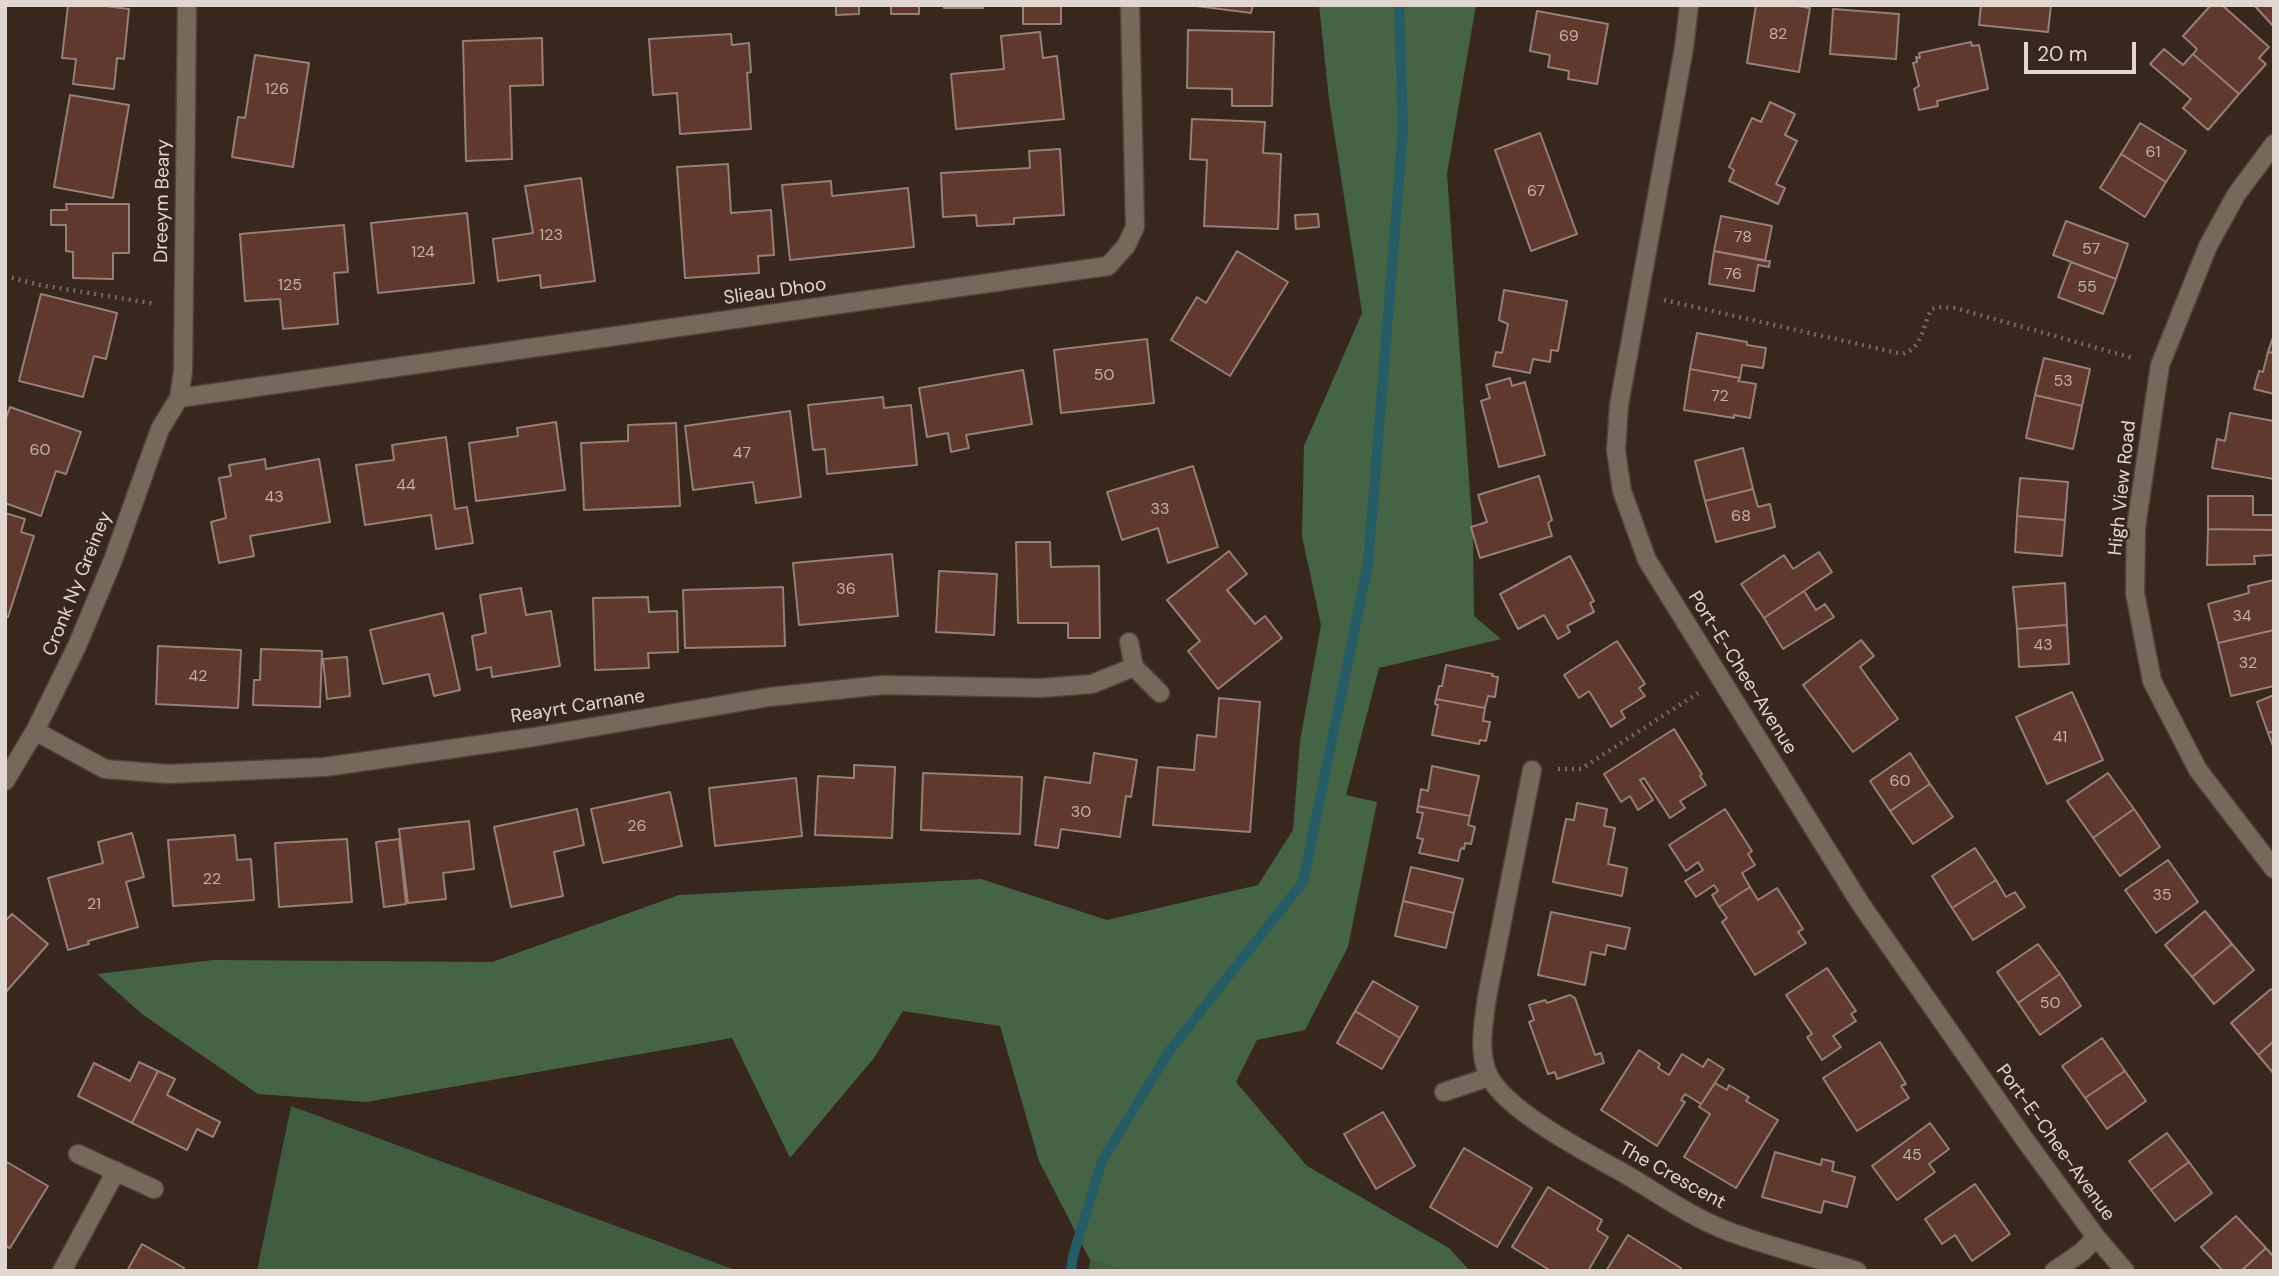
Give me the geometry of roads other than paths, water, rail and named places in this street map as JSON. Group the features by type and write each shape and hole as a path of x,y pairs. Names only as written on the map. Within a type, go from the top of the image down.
{"street":[{"name":"Dreeym Beary","path":"179,398 183,371 187,5"},
{"name":"Slieau Dhoo","path":"179,398 1108,267 1126,246 1135,227 1130,5"},
{"name":"Port-E-Chee-Avenue","path":"1689,5 1684,48 1619,405 1616,451 1622,491 1647,560 1860,903 2023,1137 2096,1237 2125,1271"},
{"name":"High View Road","path":"2274,144 2236,195 2208,246 2160,365 2136,527 2135,593 2152,681 2198,769 2274,869"},
{"name":"Cronk Ny Greiney","path":"5,781 36,731 82,634 113,560 160,429 179,398"},
{"path":"1129,642 1134,667 1160,693"},
{"name":"Reayrt Carnane","path":"36,731 106,769 168,774 324,767 534,737 769,696 883,685 1041,688 1080,685 1092,684 1134,667"},
{"path":"1444,1092 1489,1077 1483,1059 1482,1034 1487,997 1532,769"},
{"name":"The Crescent","path":"1489,1077 1501,1092 1549,1130 1700,1219 1730,1232 1857,1271"},
{"path":"78,1154 154,1189"},
{"path":"62,1271 116,1171"},
{"path":"2054,1271 2082,1252 2096,1237"}],"waterway":[{"path":"1071,1271 1073,1256 1102,1161 1170,1050 1303,882 1368,564 1403,130 1399,5"}]}
